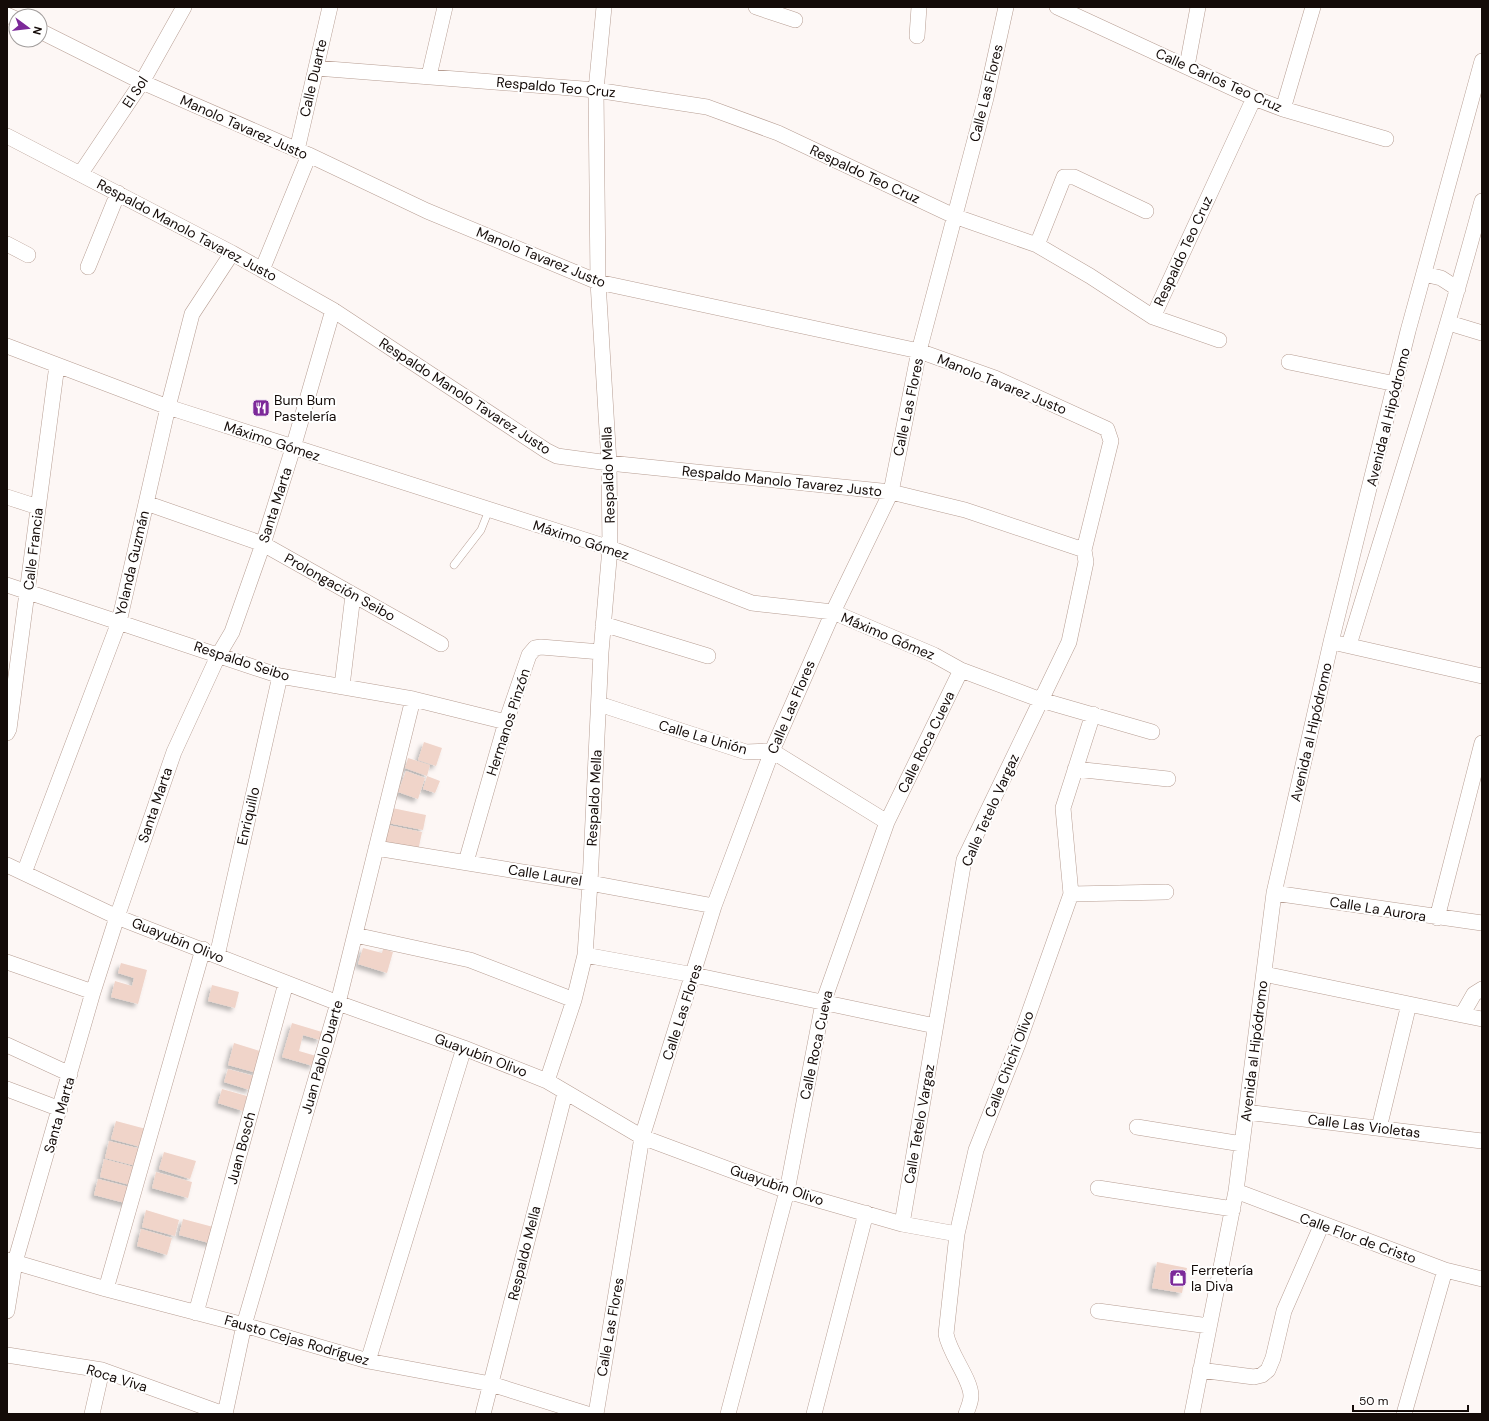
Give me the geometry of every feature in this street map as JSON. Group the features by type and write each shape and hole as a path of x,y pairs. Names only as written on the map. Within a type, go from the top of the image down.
{"street":[{"name":"El Sol","path":"81,173 142,82 184,7"},
{"name":"Calle Duarte","path":"262,270 303,152 316,68 330,7"},
{"path":"429,76 444,7"},
{"name":"Respaldo Mella","path":"547,1080 574,1000 585,955 601,652 610,548 610,463 598,282 596,90 604,7"},
{"path":"756,7 795,20"},
{"path":"917,36 919,7"},
{"name":"Calle Las Flores","path":"596,1414 642,1137 714,906 772,751 833,612 890,492 919,351 986,98 1006,7"},
{"name":"Calle Carlos Teo Cruz","path":"1057,7 1254,98 1386,139"},
{"path":"1186,66 1198,7"},
{"path":"1283,108 1313,7"},
{"name":"Manolo Tavarez Justo","path":"48,35 142,82 303,152 427,211 598,282 919,351 995,378 1107,429 1109,432"},
{"name":"Avenida al Hipódromo","path":"1192,1414 1236,1192 1274,893 1331,642 1424,274 1482,61"},
{"name":"Respaldo Teo Cruz","path":"316,68 596,90 707,107 778,133 954,216 1037,245 1090,276 1153,317 1254,98"},
{"name":"Respaldo Manolo Tavarez Justo","path":"7,136 81,173 232,253 333,310 547,452 557,456 610,463 890,492 965,510 1084,550"},
{"path":"1037,245 1064,177 1074,177 1146,211"},
{"path":"88,267 118,193"},
{"path":"1349,645 1396,488 1449,323 1482,201"},
{"path":"7,244 28,254"},
{"name":"Yolanda Guzmán","path":"24,872 120,622 168,407 192,314 232,253"},
{"path":"1424,274 1441,278 1458,289"},
{"name":"Santa Marta","path":"7,1311 11,1261 60,1109 93,992 117,916 174,752 219,654 232,632 263,544 293,448 333,310"},
{"path":"1153,317 1219,340"},
{"path":"1449,323 1482,332"},
{"name":"Máximo Gómez","path":"7,346 168,407 610,548 752,603 833,612 934,655 961,670 1041,700 1152,732"},
{"path":"1289,362 1396,384"},
{"name":"Calle Francia","path":"7,733 9,729 28,592 57,365"},
{"name":"Calle Tetelo Vargaz","path":"902,1224 964,860 1069,642 1086,562 1084,550 1111,441 1109,432"},
{"path":"7,497 38,507"},
{"name":"Prolongación Seibo","path":"146,503 263,544 441,644"},
{"name":"Respaldo Seibo","path":"7,586 219,654 280,676 413,699 506,722"},
{"path":"342,686 353,595"},
{"path":"603,624 708,656"},
{"path":"1331,642 1482,676"},
{"name":"Hermanos Pinzón","path":"466,862 506,722 529,655 535,648 541,647 601,652"},
{"name":"Calle Roca Cueva","path":"728,1414 787,1191 823,1003 887,822 961,670"},
{"name":"Enriquillo","path":"217,956 280,676"},
{"name":"Juan Pablo Duarte","path":"225,1414 244,1325 338,1003 413,699"},
{"name":"Calle La Unión","path":"599,704 746,752 772,751"},
{"name":"Calle Chichi Olivo","path":"966,1414 971,1395 969,1386 950,1349 946,1334 957,1234 976,1150 1018,1044 1070,894 1063,808 1093,714"},
{"path":"1437,918 1482,743"},
{"path":"772,751 887,822"},
{"path":"1075,768 1168,779"},
{"name":"Calle Laurel","path":"376,848 590,883 714,906"},
{"name":"Guayubín Olivo","path":"7,865 117,916 203,949 217,956 338,1003 464,1048 547,1080 564,1093 642,1137 787,1191 902,1224 957,1234"},
{"path":"1070,894 1166,892"},
{"name":"Calle La Aurora","path":"1274,893 1437,918 1482,923"},
{"path":"355,935 470,960 574,1000"},
{"path":"106,1289 203,949"},
{"path":"585,955 694,974 935,1026"},
{"path":"7,962 93,992"},
{"path":"1264,974 1482,1019"},
{"name":"Juan Bosch","path":"196,1313 286,983"},
{"path":"1462,1016 1474,994 1482,989"},
{"path":"1378,1128 1409,1004"},
{"path":"7,1045 70,1074"},
{"path":"368,1361 464,1048"},
{"path":"7,1089 60,1109"},
{"name":"Respaldo Mella","path":"483,1414 564,1093"},
{"name":"Calle Las Violetas","path":"1246,1112 1482,1141"},
{"path":"1137,1127 1192,1138 1242,1144"},
{"path":"1098,1188 1233,1209"},
{"name":"Calle Flor de Cristo","path":"1236,1192 1445,1270 1482,1279"},
{"path":"814,1414 866,1213"},
{"path":"1200,1370 1254,1377 1262,1375 1268,1370 1273,1358 1284,1311 1322,1224"},
{"name":"Fausto Cejas Rodríguez","path":"11,1261 106,1289 244,1325 368,1361 491,1384 587,1414"},
{"path":"1404,1414 1445,1270"},
{"path":"1098,1310 1209,1326"},
{"name":"Roca Viva","path":"7,1355 102,1370 225,1414"},
{"path":"92,1414 102,1370"}],"lane":[{"path":"454,565 481,530 489,510"}],"building":[{"path":"424,742 442,748 436,766 418,760"},
{"path":"408,758 430,765 427,776 405,768"},
{"path":"406,771 425,778 418,799 398,792"},
{"path":"427,776 440,781 435,793 423,789"},
{"path":"392,808 426,815 423,830 388,823"},
{"path":"388,825 422,832 418,851 384,845"},
{"path":"363,948 382,953 383,949 393,952 387,973 358,964"},
{"path":"121,963 147,970 138,1004 111,997 115,981 132,986 134,978 118,973"},
{"path":"212,985 239,992 235,1008 208,1001"},
{"path":"292,1023 322,1032 320,1040 303,1035 299,1051 316,1056 313,1066 282,1057"},
{"path":"234,1043 263,1052 257,1073 228,1065"},
{"path":"228,1069 254,1076 250,1090 224,1082"},
{"path":"222,1089 247,1096 243,1111 218,1103"},
{"path":"116,1121 146,1129 141,1147 111,1139"},
{"path":"109,1141 141,1149 140,1167 105,1158"},
{"path":"164,1152 196,1161 190,1179 159,1169"},
{"path":"104,1159 138,1168 134,1186 100,1177"},
{"path":"156,1172 192,1182 188,1198 152,1188"},
{"path":"98,1179 133,1188 129,1204 94,1195"},
{"path":"146,1210 179,1220 175,1236 142,1227"},
{"path":"183,1219 217,1228 213,1244 179,1235"},
{"path":"141,1229 172,1238 167,1255 137,1246"},
{"path":"1157,1262 1187,1268 1182,1293 1152,1288"}],"place":[{"name":"Bum Bum Pastelería","path":"261,408"},
{"name":"Ferretería la Diva","path":"1178,1278"}]}
